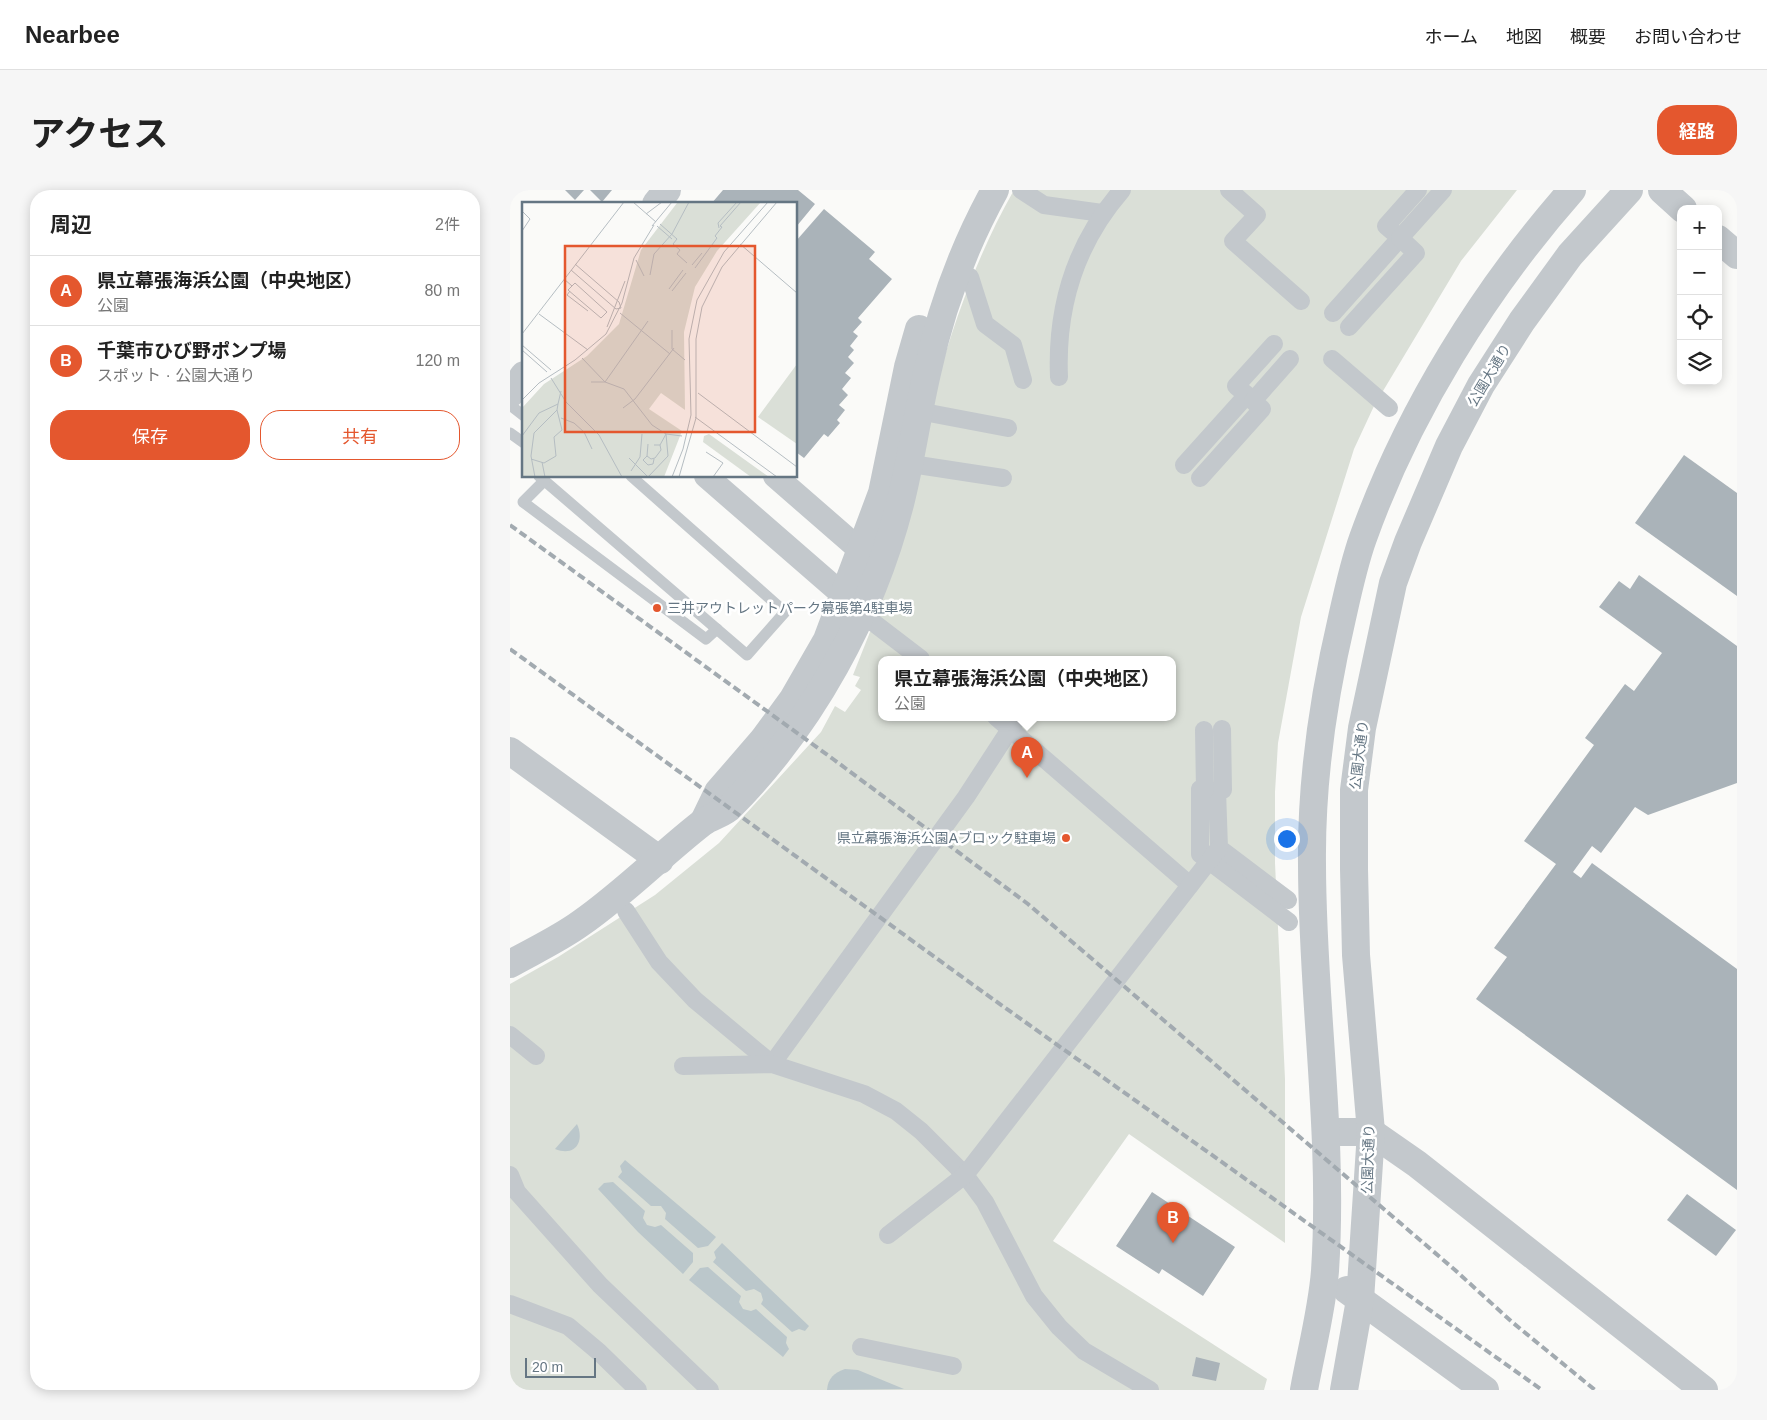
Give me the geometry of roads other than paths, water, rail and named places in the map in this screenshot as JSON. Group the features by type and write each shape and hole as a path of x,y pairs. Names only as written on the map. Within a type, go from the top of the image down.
{"street":[{"path":"658,202 667,190"},
{"path":"704,821 718,792 763,740 793,699 827,640 882,493 908,367 924,313 942,260 960,216 976,190"},
{"path":"510,964 580,924 660,860 704,821 729,809 776,755 809,710 844,648 872,585 900,504 927,371 940,318 958,267 977,223 995,190"},
{"path":"1021,190 1044,205 1102,213"},
{"path":"1059,377 1059,336 1066,291 1087,238 1102,213 1122,190"},
{"path":"1229,190 1257,215 1234,241 1300,301"},
{"path":"1349,327 1416,253 1386,226 1418,190"},
{"path":"1333,313 1443,190"},
{"path":"1304,1390 1325,1274 1327,1132 1313,893 1313,788 1321,722 1332,660 1363,537 1409,430 1442,369 1538,228 1572,190"},
{"name":"公園大通り","path":"1344,1390 1360,1300 1371,1132 1356,955 1354,790 1362,728 1393,583 1408,542 1449,446 1481,385 1522,322 1570,255 1628,190"},
{"path":"1662,190 1679,205"},
{"path":"1722,242 1737,255"},
{"path":"970,277 985,324 1012,345 1023,380"},
{"path":"1357,286 1373,301"},
{"path":"1200,478 1262,409 1236,386 1274,344"},
{"path":"1184,465 1210,436 1290,359"},
{"path":"1332,359 1390,408"},
{"path":"510,394 522,379"},
{"path":"929,413 1008,428"},
{"path":"1210,436 1226,449"},
{"path":"918,465 1003,478"},
{"path":"708,478 843,595"},
{"path":"777,478 860,550 872,585"},
{"path":"843,595 872,585"},
{"path":"870,620 917,656"},
{"path":"772,1064 966,797 1014,722 1190,886"},
{"path":"1211,790 1222,790 1222,729"},
{"path":"888,1235 965,1175 1214,854 1211,790 1204,730"},
{"path":"510,751 660,860"},
{"path":"1214,854 1288,900"},
{"path":"1214,854 1289,922"},
{"path":"626,911 659,962 695,1000 772,1064"},
{"path":"510,1034 536,1056"},
{"path":"683,1066 772,1064 864,1094 896,1111 921,1131 965,1175 985,1202 1034,1296 1059,1327 1084,1351 1150,1390"},
{"path":"1327,1132 1371,1132 1417,1164 1704,1390"},
{"path":"510,1175 518,1192 600,1285 710,1390"},
{"path":"1325,1274 1485,1390"},
{"path":"510,1304 568,1326 599,1352 638,1390"},
{"path":"861,1347 954,1366"}],"lane":[{"path":"510,405 522,414"},
{"path":"510,433 522,442"},
{"path":"633,478 785,612 747,655 717,629 542,478 523,502 706,639 717,629"}],"railway":[{"path":"510,525 833,759 1028,904 1455,1270 1512,1322 1595,1390"},
{"path":"510,649 983,992 1542,1390"}],"place":[{"name":"三井アウトレットパーク幕張第4駐車場","path":"657,608"},
{"name":"県立幕張海浜公園（中央地区）","path":"1027,778"},
{"name":"県立幕張海浜公園Aブロック駐車場","path":"1066,838"},
{"name":"千葉市ひび野ポンプ場","path":"1173,1243"}]}
